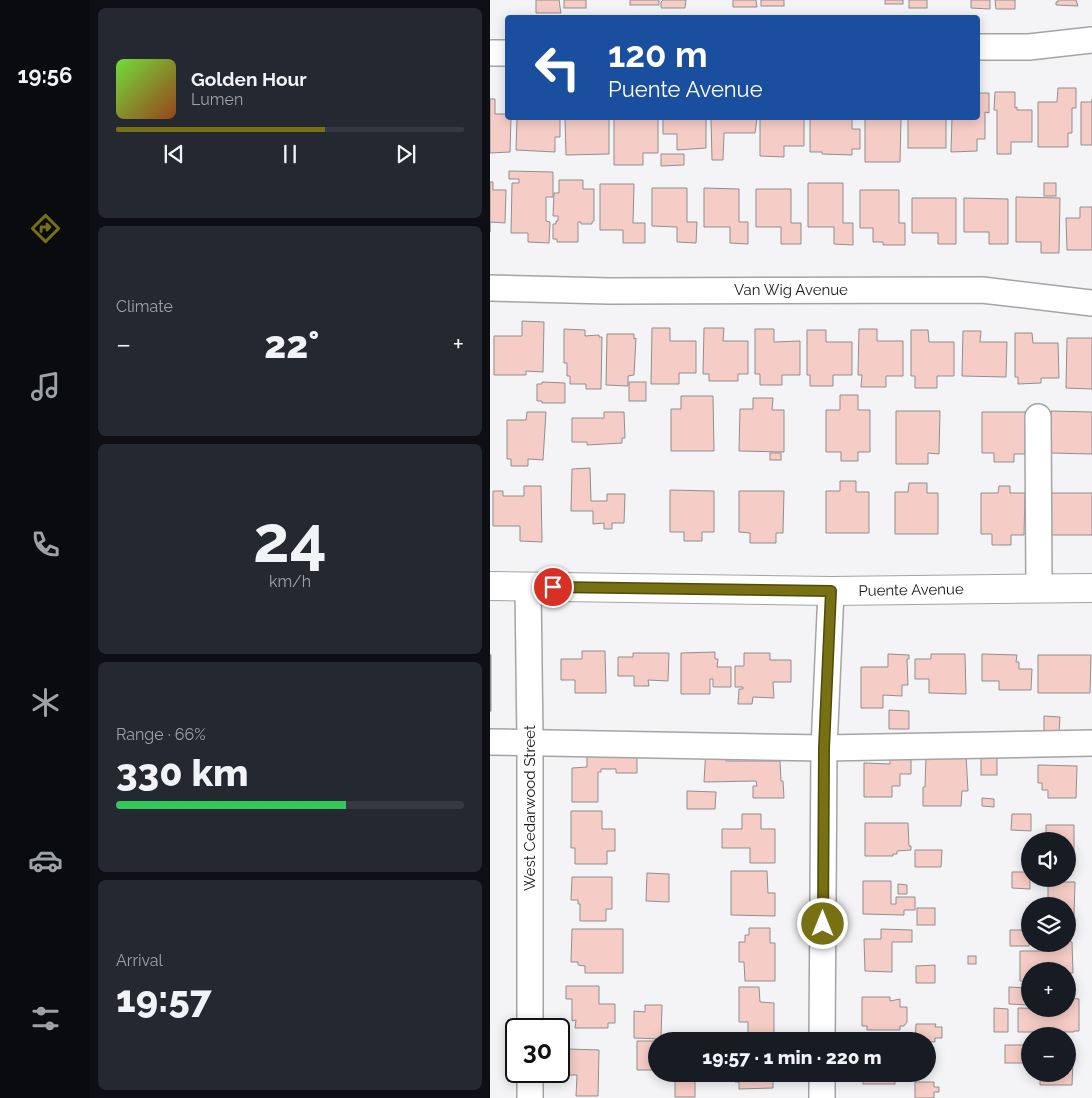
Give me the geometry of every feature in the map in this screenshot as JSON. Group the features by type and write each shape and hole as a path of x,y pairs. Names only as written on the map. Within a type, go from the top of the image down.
{"main road":[{"name":"Puente Avenue","path":"490,586 831,591 1092,588"}],"street":[{"path":"980,47 1029,48 1092,40"},
{"path":"490,53 505,53"},
{"name":"Van Wig Avenue","path":"490,288 608,291 982,290 1092,303"},
{"path":"1038,417 1039,588"},
{"name":"West Cedarwood Street","path":"528,586 530,1018"},
{"path":"822,1032 824,748 831,591"},
{"path":"490,742 824,748 1092,743"},
{"path":"822,1082 822,1098"},
{"path":"530,1083 530,1098"}],"building":[{"path":"536,0 559,0 561,13 536,13"},
{"path":"564,0 586,0 586,8 564,8"},
{"path":"630,0 659,0 659,5 630,5"},
{"path":"663,0 686,0 685,8 661,8"},
{"path":"733,0 756,0 757,7 733,7"},
{"path":"761,0 784,0 784,6 761,6"},
{"path":"885,0 903,0 903,4 885,4"},
{"path":"909,0 927,0 927,8 909,8"},
{"path":"971,0 990,0 990,9 971,8"},
{"path":"995,0 1015,0 1015,9 996,9"},
{"path":"1058,0 1076,0 1078,6 1056,5"},
{"path":"1058,88 1076,88 1076,108 1072,108 1072,133 1068,133 1068,147 1038,147 1038,102 1057,102"},
{"path":"995,92 1015,92 1015,108 1017,107 1017,110 1032,110 1032,142 1011,142 1011,154 997,154 997,110 994,110"},
{"path":"980,93 989,93 989,113 985,112 985,139 977,139 977,151 951,152 952,120 980,120"},
{"path":"490,99 495,99 495,114 505,114 505,120 511,120 510,152 490,153"},
{"path":"1081,102 1092,102 1092,145 1081,145"},
{"path":"517,120 560,120 560,137 555,137 555,152 516,150"},
{"path":"565,120 609,120 609,154 566,155"},
{"path":"614,120 658,120 658,153 643,153 643,165 614,165"},
{"path":"663,120 706,120 706,148 677,150 677,134 663,134"},
{"path":"711,120 757,120 755,133 724,133 723,160 712,160"},
{"path":"760,120 804,120 804,146 784,146 784,157 760,156"},
{"path":"810,120 852,120 852,129 860,129 860,149 852,149 852,155 810,152"},
{"path":"865,120 901,120 900,162 865,162"},
{"path":"908,120 946,120 946,148 908,148"},
{"path":"661,154 684,154 684,165 661,166"},
{"path":"509,171 553,172 553,197 546,197 546,221 550,222 549,243 528,242 528,233 511,233 512,183 519,183 519,179 509,179"},
{"path":"559,180 583,180 583,189 594,189 594,221 592,224 581,224 581,222 578,222 578,242 557,242 557,239 553,239 553,224 556,224 556,221 558,221 558,216 553,216 554,193 559,193"},
{"path":"490,182 493,182 493,190 506,190 505,223 490,222"},
{"path":"808,183 843,183 843,223 853,223 853,245 834,244 834,227 808,227"},
{"path":"1044,183 1056,183 1056,196 1044,196"},
{"path":"600,184 634,184 633,223 645,223 645,243 623,243 623,230 600,230"},
{"path":"652,188 687,188 687,222 697,222 696,243 677,242 677,227 652,226"},
{"path":"704,188 739,189 739,222 748,222 748,244 730,243 730,227 704,227"},
{"path":"756,189 791,189 791,223 801,223 801,244 781,244 781,227 756,227"},
{"path":"860,190 899,190 899,223 905,223 905,245 883,245 883,242 873,242 873,228 860,228"},
{"path":"1016,197 1060,198 1059,253 1041,253 1041,242 1016,242"},
{"path":"912,198 956,198 956,244 938,244 938,233 912,233"},
{"path":"964,198 1008,199 1008,244 989,244 989,232 964,232"},
{"path":"1080,207 1092,207 1092,250 1067,250 1066,218 1080,218"},
{"path":"522,321 544,322 543,372 526,371 526,375 494,375 494,336 522,336"},
{"path":"652,328 670,328 670,341 696,341 696,373 679,373 679,384 651,384"},
{"path":"704,328 724,328 723,341 748,341 748,374 738,374 738,381 709,381 709,374 703,374"},
{"path":"564,329 585,330 585,336 599,335 599,337 602,337 601,389 586,389 586,384 570,384 570,376 567,376 567,363 564,363"},
{"path":"755,329 774,329 774,342 800,341 800,375 782,375 782,385 760,385 760,374 755,374"},
{"path":"859,329 877,329 877,341 903,341 903,376 886,376 886,387 861,387 862,375 858,375"},
{"path":"807,330 826,330 826,342 852,342 852,375 833,375 833,386 810,386 810,375 807,375"},
{"path":"911,330 928,330 929,342 954,342 954,376 937,376 937,388 915,388 915,376 911,376"},
{"path":"963,331 981,331 980,342 1007,342 1006,377 962,376"},
{"path":"1015,333 1032,333 1033,343 1058,343 1059,378 1041,378 1041,383 1018,384 1018,377 1015,377"},
{"path":"607,334 634,334 634,339 636,338 634,375 628,376 628,386 606,385"},
{"path":"1067,338 1092,338 1092,389 1066,388"},
{"path":"542,382 565,383 565,403 542,403 542,401 537,401 537,384 542,384"},
{"path":"629,382 646,382 646,401 629,401"},
{"path":"840,395 858,395 858,410 870,410 870,452 858,452 858,461 841,461 841,452 826,452 826,410 840,410"},
{"path":"681,396 713,396 714,451 671,451 671,409 681,409"},
{"path":"753,398 773,398 772,410 784,410 784,452 739,451 740,409 753,409"},
{"path":"896,411 940,411 939,454 928,453 928,464 896,464"},
{"path":"1051,411 1092,412 1092,454 1051,453"},
{"path":"527,412 546,412 543,460 528,459 528,466 511,466 511,459 507,459 507,420 526,420"},
{"path":"604,412 624,412 625,438 622,438 622,443 587,445 587,442 572,442 572,418 604,418"},
{"path":"982,412 1026,412 1025,454 1014,454 1014,462 994,462 994,453 982,453"},
{"path":"770,453 781,453 781,460 770,460"},
{"path":"590,468 591,501 607,501 607,494 625,494 624,523 612,523 612,529 604,529 604,523 593,524 593,511 571,511 572,469"},
{"path":"840,481 856,481 856,492 869,492 869,533 826,533 826,491 840,491"},
{"path":"909,483 927,483 927,493 938,493 938,534 895,534 895,492 908,492"},
{"path":"524,486 541,486 542,542 520,541 520,526 493,526 493,491 503,491 503,496 524,496"},
{"path":"999,486 1010,486 1010,493 1025,493 1024,535 1011,535 1011,545 992,545 992,534 981,534 981,493 998,493"},
{"path":"670,490 714,491 714,532 702,532 702,541 684,541 684,532 670,532"},
{"path":"739,491 784,491 783,533 776,533 776,543 750,543 750,533 739,532"},
{"path":"1050,493 1092,493 1092,535 1050,535"},
{"path":"582,651 605,651 606,693 575,693 575,680 561,680 561,659 582,659"},
{"path":"715,652 715,659 718,659 717,667 731,667 731,687 713,687 713,679 710,679 710,694 681,694 681,653"},
{"path":"633,653 669,653 668,681 648,680 649,686 634,686 634,676 618,676 618,657 633,657"},
{"path":"744,653 770,653 770,660 791,660 791,682 773,682 774,698 753,697 752,704 738,704 739,689 743,689 743,687 735,687 735,666 744,666"},
{"path":"888,654 909,655 909,659 907,659 908,685 902,685 902,696 883,695 883,708 861,708 861,667 888,667"},
{"path":"931,654 965,654 966,694 929,693 929,679 915,679 915,659 931,659"},
{"path":"982,654 1017,655 1016,662 1019,662 1019,669 1032,669 1031,690 999,690 999,681 982,681"},
{"path":"491,655 491,711 490,711"},
{"path":"1038,655 1091,655 1090,693 1038,693"},
{"path":"889,710 909,711 909,729 889,729"},
{"path":"1044,716 1060,717 1059,732 1044,732"},
{"path":"726,748 726,761 780,761 784,798 753,798 753,786 757,786 756,781 704,782 706,749"},
{"path":"637,751 637,773 616,773 616,769 601,769 601,772 598,772 598,802 572,802 572,768 587,767 587,752"},
{"path":"890,754 911,754 911,774 900,774 900,786 892,786 892,797 864,797 864,763 890,764"},
{"path":"966,755 968,791 962,791 961,806 923,806 926,756"},
{"path":"981,756 997,756 997,775 981,775"},
{"path":"1038,765 1077,766 1076,798 1048,798 1048,790 1042,790 1042,783 1038,783"},
{"path":"687,791 716,792 715,809 687,809"},
{"path":"982,798 994,799 994,807 982,806"},
{"path":"571,811 602,811 602,829 615,829 615,851 607,851 607,864 575,864 575,848 571,848"},
{"path":"742,814 761,814 761,829 775,829 775,863 750,863 750,848 722,848 722,829 742,829"},
{"path":"1012,814 1031,814 1031,831 1011,830"},
{"path":"865,823 908,823 909,846 911,846 911,850 897,851 897,854 893,854 893,856 865,856"},
{"path":"1046,825 1074,825 1074,832 1046,832"},
{"path":"915,850 942,850 941,867 915,867"},
{"path":"731,871 767,871 768,893 775,893 775,916 731,915"},
{"path":"1012,872 1021,872 1021,887 1030,887 1030,889 1012,888"},
{"path":"647,873 669,874 669,902 646,901"},
{"path":"572,877 612,877 612,909 606,909 606,921 580,921 580,904 578,904 578,900 571,900"},
{"path":"863,881 891,881 891,904 896,904 896,897 915,897 915,910 904,910 904,915 863,914"},
{"path":"898,884 907,885 907,894 898,894"},
{"path":"1048,887 1075,887 1075,897 1048,897"},
{"path":"917,908 935,908 935,925 917,925"},
{"path":"749,928 770,928 770,943 775,943 775,981 745,981 744,962 739,962 739,942 745,942 745,935 749,935"},
{"path":"572,929 623,929 623,973 585,973 585,966 578,965 578,962 571,962"},
{"path":"881,929 912,930 912,942 892,942 892,972 865,971 864,939 881,939"},
{"path":"1010,930 1021,930 1021,946 1010,946"},
{"path":"1020,951 1072,952 1073,962 1021,962 1020,981"},
{"path":"968,956 976,956 976,964 968,964"},
{"path":"935,965 935,983 916,983 916,966"},
{"path":"566,986 599,986 599,1004 615,1004 615,1023 608,1023 608,1028 575,1028 576,1020 572,1021 572,999 566,999"},
{"path":"739,987 759,987 760,1002 774,1003 774,1032 748,1032 748,1022 739,1022"},
{"path":"1009,987 1021,988 1021,1005 1009,1004"},
{"path":"862,997 890,997 890,1001 900,999 900,1007 907,1007 907,1022 904,1026 900,1026 900,1030 867,1030 867,1026 862,1026"},
{"path":"1076,999 1079,999 1079,1031 1076,1031 1076,1027 1021,1027 1021,1032 1018,1032 1018,1008 1021,1008 1021,1017 1076,1017"},
{"path":"645,1005 662,1005 661,1032 648,1032 648,1039 634,1038 634,1011 645,1012"},
{"path":"994,1008 1008,1009 1008,1032 994,1032"},
{"path":"916,1024 936,1024 935,1027 942,1027 942,1038 936,1038 936,1032 916,1032"},
{"path":"637,1041 648,1041 648,1070 637,1070"},
{"path":"1005,1045 1021,1045 1021,1063 1005,1063"},
{"path":"570,1049 599,1050 598,1096 576,1096 577,1075 570,1075"},
{"path":"675,1082 695,1082 695,1097 675,1097"},
{"path":"739,1082 773,1082 773,1088 739,1089"},
{"path":"863,1082 895,1082 895,1084 863,1084"},
{"path":"915,1082 934,1082 934,1087 939,1087 939,1092 934,1092 934,1098 915,1098"},
{"path":"1040,1082 1072,1082 1072,1085 1040,1085"}],"route":[{"path":"553,587 831,591 824,748 823,924"}]}
